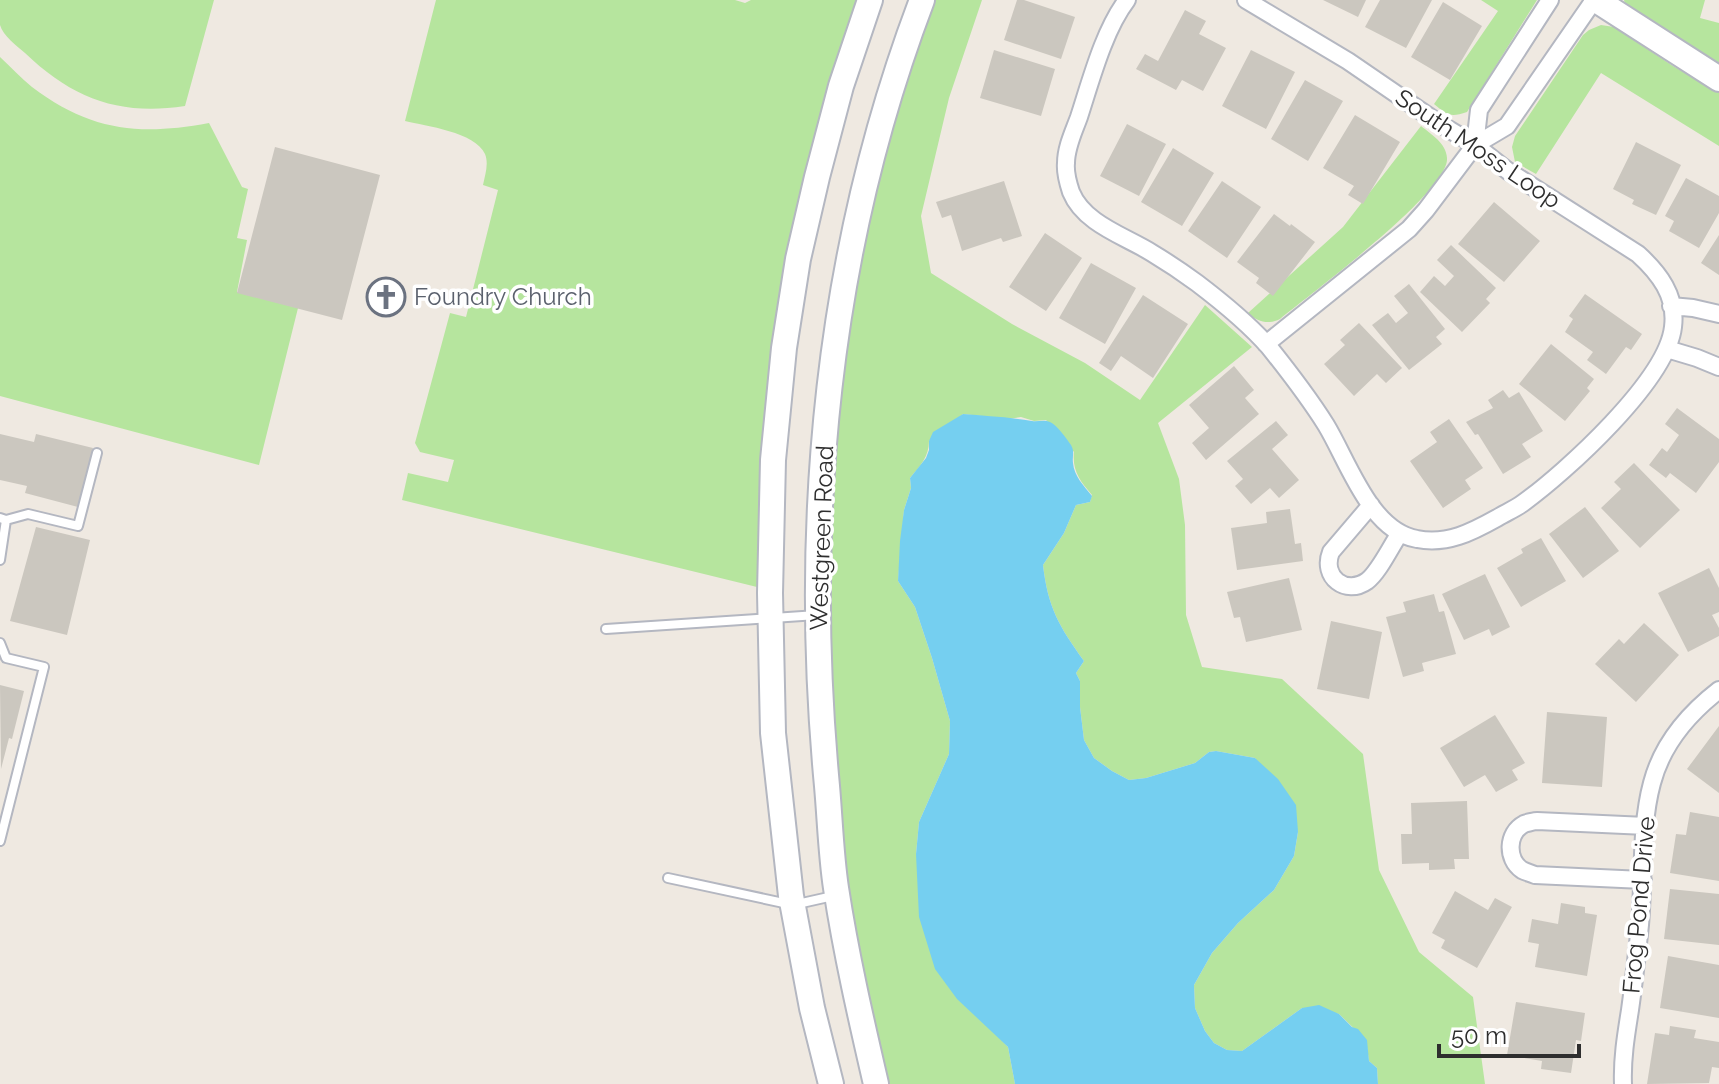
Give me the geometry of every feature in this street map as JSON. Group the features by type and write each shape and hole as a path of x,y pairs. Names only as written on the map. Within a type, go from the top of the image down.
{"street":[{"name":"Westgreen Road","path":"831,1084 812,1008 793,905 773,733 770,618 773,460 784,348 798,259 841,86 870,0"},
{"name":"Westgreen Road","path":"876,1084 856,998 838,895 821,730 817,589 822,463 832,355 846,268 888,100 922,0"},
{"path":"1127,0 1095,69 1067,151 1066,176 1072,194 1090,216 1197,283 1266,344 1327,427 1371,505 1383,520 1400,533 1414,539 1446,540 1473,531 1522,504 1595,439 1640,389 1667,349 1719,367"},
{"name":"South Moss Loop","path":"1246,0 1348,61 1475,145 1508,171 1638,254 1655,270 1667,288 1673,326 1667,349"},
{"path":"1475,145 1479,110 1550,0"},
{"path":"1266,344 1409,229 1475,145 1507,126 1595,0 1719,79"},
{"path":"1671,306 1719,314"},
{"path":"1371,505 1331,552 1327,561 1328,570 1337,582 1354,586 1372,577 1400,533"},
{"name":"Frog Pond Drive","path":"1623,1084 1652,782 1677,731 1696,709 1719,690"},
{"path":"1643,880 1535,875 1521,869 1512,858 1511,844 1515,832 1525,824 1537,821 1646,826"}],"lane":[{"path":"0,560 3,519 28,514 78,526 97,453"},
{"path":"606,629 817,614"},
{"path":"0,643 6,658 44,667 0,841"},
{"path":"668,878 793,905 838,895"}],"green space":[{"path":"0,0 214,0 185,106 139,108 118,106 80,93 43,69 4,33 0,25"},
{"path":"436,0 735,0 745,3 751,0 862,0 814,142 782,289 764,437 757,587 402,500 408,473 448,482 454,460 420,452 415,443 450,313 466,317 498,190 483,185 486,158 480,146 449,131 405,121"},
{"path":"934,0 982,0 949,98 921,216 931,273 1012,324 1085,363 1140,400 1205,305 1252,347 1158,423 1179,479 1185,525 1186,615 1202,667 1282,679 1363,754 1379,870 1419,952 1473,997 1485,1084 1378,1084 1377,1068 1369,1061 1366,1040 1339,1014 1302,1008 1242,1051 1227,1050 1214,1043 1195,1008 1194,985 1212,953 1238,923 1274,890 1294,856 1298,832 1255,758 1209,752 1195,763 1129,780 1094,758 1084,740 1080,681 1076,673 1084,661 1056,616 1043,565 1064,533 1076,505 1090,502 1092,495 1078,475 1074,452 1046,420 963,414 929,441 926,457 910,478 911,488 904,510 898,581 915,607 950,721 949,754 919,822 916,854 996,1034 1008,1047 1015,1084 888,1084 858,957 844,874 827,695 833,456 846,343 867,234 890,137"},
{"path":"1481,0 1537,0 1467,112 1449,114 1434,104 1498,11"},
{"path":"1624,0 1705,0 1700,18 1719,23 1719,64 1625,4"},
{"path":"1601,25 1614,27 1719,93 1719,146 1601,73 1536,174 1515,162 1512,147 1515,136 1583,35"},
{"path":"0,57 53,102 95,121 138,129 209,123 242,187 248,189 237,238 247,240 237,292 298,308 259,465 0,396"},
{"path":"1421,126 1441,144 1447,158 1442,173 1426,194 1376,242 1280,319 1263,322 1248,313 1343,227"}],"water":[{"path":"963,414 1053,424 1071,445 1075,472 1092,496 1090,502 1076,505 1064,533 1043,565 1056,616 1084,661 1076,673 1080,681 1084,740 1094,758 1129,780 1195,763 1209,752 1255,758 1278,779 1296,805 1298,832 1294,856 1274,890 1238,923 1212,953 1194,985 1195,1008 1205,1031 1214,1043 1227,1050 1242,1051 1302,1008 1319,1005 1339,1014 1367,1040 1369,1061 1377,1068 1378,1084 1015,1084 1008,1047 957,999 935,969 919,917 916,854 919,822 949,754 950,721 915,607 898,581 900,541 911,488 910,478 926,458 933,432"}],"building":[{"path":"1017,0 1075,17 1061,59 1004,40"},
{"path":"1323,0 1366,0 1358,17"},
{"path":"1380,0 1432,0 1406,48 1365,27"},
{"path":"1443,2 1482,26 1450,80 1411,57"},
{"path":"1185,10 1206,21 1199,34 1226,48 1203,91 1182,80 1176,90 1136,69 1145,54 1158,61"},
{"path":"994,50 1055,69 1041,116 980,98"},
{"path":"1251,50 1295,72 1266,129 1222,106"},
{"path":"1305,80 1343,101 1308,161 1271,139"},
{"path":"1355,115 1400,142 1363,204 1348,195 1354,186 1323,168"},
{"path":"1127,124 1166,144 1139,196 1100,176"},
{"path":"1636,142 1681,165 1656,215 1632,204 1634,200 1613,189"},
{"path":"275,147 380,175 342,320 237,293"},
{"path":"1173,148 1214,173 1182,226 1141,202"},
{"path":"1686,178 1719,196 1719,213 1699,248 1669,231 1674,221 1665,216"},
{"path":"1004,181 1022,236 1003,242 1001,238 962,251 951,215 942,218 936,202"},
{"path":"1222,181 1261,207 1227,258 1188,231"},
{"path":"1494,202 1540,241 1504,282 1458,244"},
{"path":"1274,214 1315,242 1273,296 1256,283 1259,278 1237,262"},
{"path":"1045,233 1082,258 1046,311 1009,287"},
{"path":"1719,235 1719,275 1701,263"},
{"path":"1451,245 1496,288 1486,299 1490,303 1462,332 1420,292 1434,276 1445,286 1454,276 1437,260"},
{"path":"1091,263 1136,288 1105,344 1059,318"},
{"path":"1409,284 1445,329 1436,337 1442,344 1409,370 1372,325 1388,313 1396,323 1408,313 1394,296"},
{"path":"1585,294 1642,334 1631,350 1626,347 1606,374 1587,360 1593,352 1565,332 1573,319 1569,316"},
{"path":"1143,295 1188,324 1153,378 1121,356 1111,371 1099,363"},
{"path":"1359,323 1402,368 1386,383 1377,374 1354,396 1324,364 1345,345 1340,340"},
{"path":"1551,344 1594,379 1587,388 1590,391 1565,421 1519,384"},
{"path":"1234,366 1254,390 1245,398 1259,414 1206,460 1192,443 1209,428 1189,405"},
{"path":"1503,390 1509,398 1519,392 1543,431 1522,444 1531,457 1503,474 1478,434 1475,435 1466,422 1493,408 1488,400"},
{"path":"1677,408 1719,439 1719,462 1696,493 1670,473 1666,478 1649,465 1662,448 1667,452 1679,435 1665,424"},
{"path":"1449,419 1483,468 1465,480 1471,489 1443,508 1410,461 1437,442 1430,432"},
{"path":"1276,421 1288,435 1272,449 1299,480 1279,498 1270,488 1251,504 1235,486 1243,479 1227,461"},
{"path":"0,434 34,442 36,434 93,448 78,507 25,493 27,486 0,480"},
{"path":"1634,463 1680,510 1640,548 1601,508 1621,489 1614,482"},
{"path":"1585,507 1619,551 1583,578 1549,534"},
{"path":"1290,509 1295,544 1301,543 1303,561 1237,570 1231,528 1267,523 1266,512"},
{"path":"36,527 90,540 67,635 10,621"},
{"path":"1541,538 1566,581 1521,607 1497,568"},
{"path":"1709,568 1719,588 1719,612 1712,615 1719,628 1719,636 1688,652 1658,593"},
{"path":"1485,574 1510,627 1492,636 1489,629 1464,640 1442,594"},
{"path":"1289,578 1302,630 1246,642 1240,617 1234,618 1227,592"},
{"path":"1434,594 1439,612 1444,611 1456,654 1422,663 1424,671 1403,677 1386,617 1406,612 1403,602"},
{"path":"1331,621 1382,632 1369,699 1317,689"},
{"path":"1644,623 1679,655 1636,702 1595,664 1619,639 1624,644"},
{"path":"0,685 24,691 1,769"},
{"path":"1547,712 1607,717 1602,787 1542,783"},
{"path":"1495,715 1525,763 1512,770 1518,780 1496,792 1485,775 1464,787 1440,748"},
{"path":"1719,726 1719,793 1687,769"},
{"path":"1467,801 1469,859 1454,859 1455,869 1429,870 1429,863 1402,864 1401,834 1412,834 1411,803"},
{"path":"1690,812 1719,817 1719,881 1670,873 1676,834 1686,835"},
{"path":"1670,889 1719,894 1719,945 1664,939"},
{"path":"1455,891 1488,910 1495,898 1512,907 1477,968 1441,948 1445,940 1432,933"},
{"path":"1561,903 1585,907 1585,913 1597,915 1587,976 1535,967 1539,944 1528,942 1532,919 1558,924"},
{"path":"1668,956 1719,965 1719,1018 1660,1008"},
{"path":"1516,1002 1585,1013 1581,1041 1576,1040 1571,1073 1541,1069 1542,1061 1507,1055"},
{"path":"1670,1026 1696,1030 1694,1038 1719,1042 1719,1068 1712,1067 1709,1083 1647,1084 1655,1033 1669,1035"}],"place":[{"name":"Foundry Church","path":"386,297"}]}
